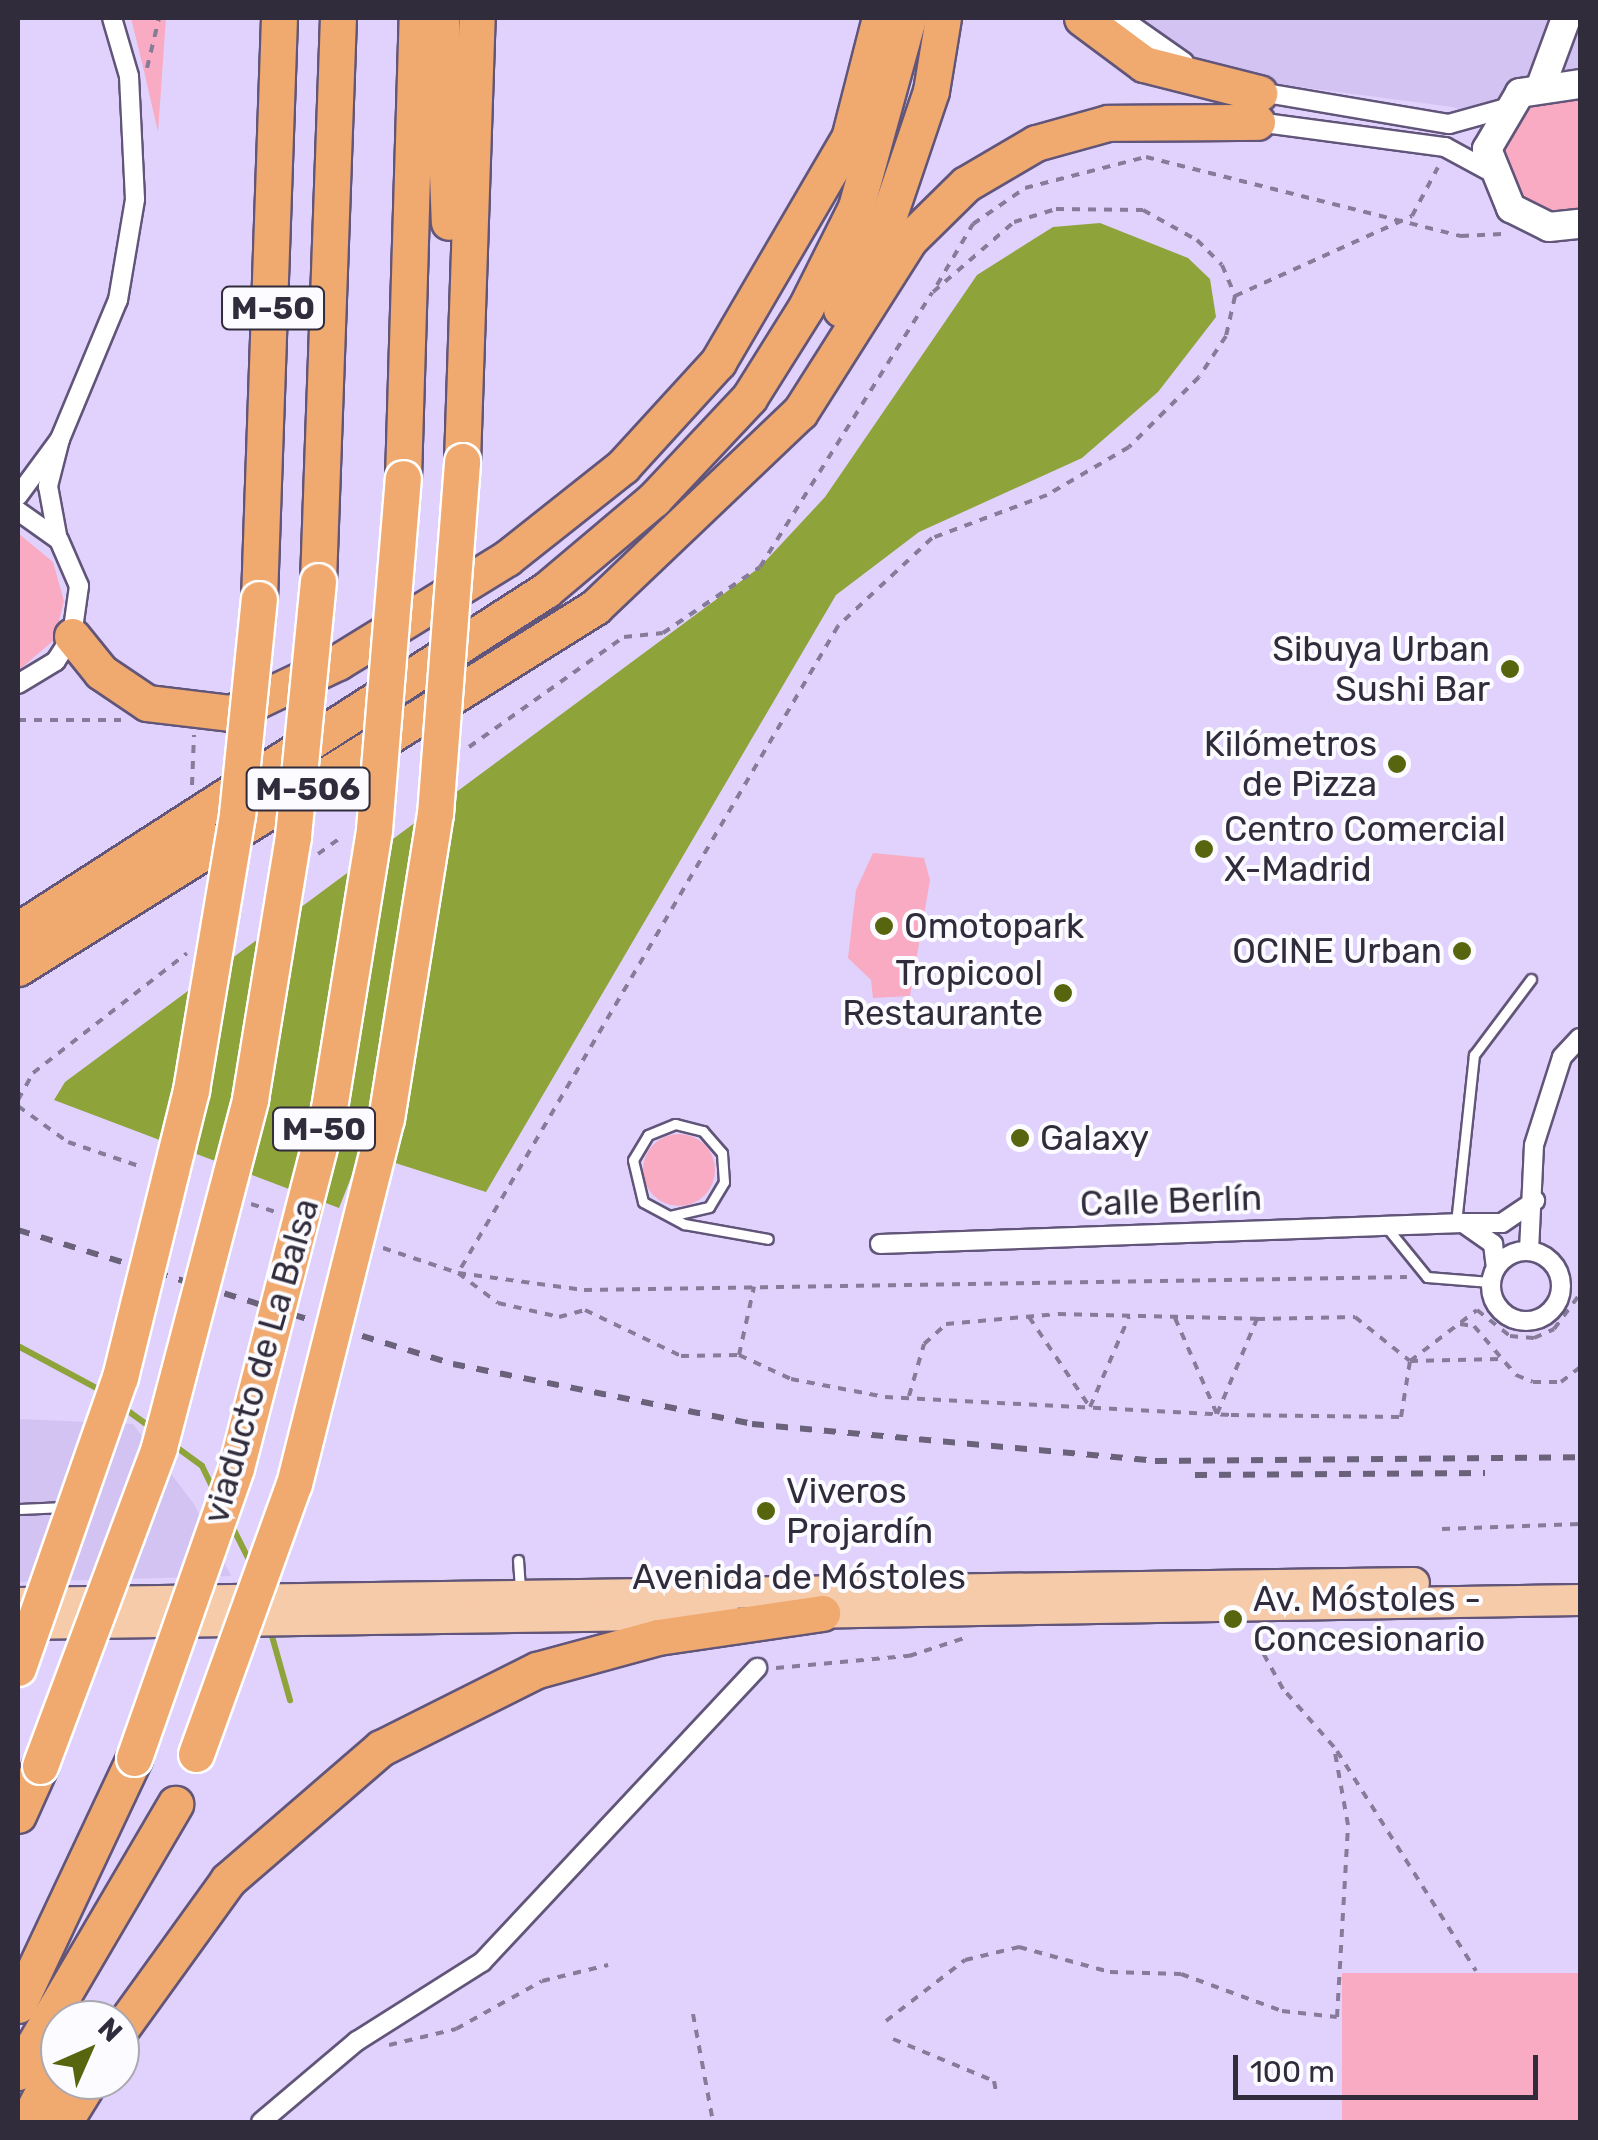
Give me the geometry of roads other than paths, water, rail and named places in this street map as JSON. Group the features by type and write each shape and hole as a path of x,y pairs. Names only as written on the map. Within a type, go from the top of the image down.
{"highway":[{"name":"M-50","path":"18,1668 120,1377 191,1090 237,814 260,599 280,18"},
{"name":"M-50","path":"18,1815 160,1448 250,1099 293,836 318,581 338,18"},
{"name":"viaducto de La Balsa","path":"18,2005 134,1758 236,1468 329,1108 374,829 403,478 417,18"},
{"path":"441,18 464,417"},
{"path":"88,2000 196,1754 294,1484 386,1119 435,814 462,461 477,18"},
{"path":"654,499 737,380 821,228 852,132 880,18"},
{"name":"M-506","path":"18,930 546,590 654,499 749,398 806,307 856,207 908,18"},
{"name":"M-506","path":"18,968 582,616 741,466 886,224 930,91 942,18"},
{"path":"1082,18 1144,64 1258,108"},
{"path":"741,466 800,412 910,240 966,184 1036,142 1108,123 1258,108"},
{"path":"72,636 101,672 146,703 231,714 338,662 507,558 624,466 718,362 852,132"},
{"path":"140,2002 228,1880 279,1828 396,1740 537,1670 658,1637 774,1627 822,1612"},
{"path":"18,2072 175,1804"},
{"path":"26,2122 40,2096"},
{"path":"64,2122 78,2100"}],"main road":[{"name":"Avenida de Móstoles","path":"264,1610 520,1593 1580,1581"},
{"name":"Avenida de Móstoles","path":"18,1624 67,1598"},
{"name":"Avenida de Móstoles","path":"18,1603 67,1598 264,1610 822,1612 1580,1600"}],"street":[{"path":"18,684 56,660 72,636 79,586 59,540 48,486 60,439 118,300 135,199 129,76 112,18"},
{"path":"1121,18 1168,54 1258,108 1444,146 1489,171 1529,220 1580,224"},
{"path":"1542,83 1566,18"},
{"path":"1258,108 1450,124 1503,109 1542,83 1580,84"},
{"path":"1489,171 1503,109"},
{"path":"18,496 60,439"},
{"path":"18,512 59,540"},
{"path":"1493,1275 1529,1250 1535,1202 1534,1145 1562,1057 1580,1038"},
{"name":"Calle Berlín","path":"880,1244 1502,1223 1535,1202"},
{"path":"1460,1223 1493,1244 1498,1308 1529,1321 1550,1312 1561,1280 1550,1260 1529,1250"},
{"path":"1561,1280 1580,1279"},
{"path":"261,2122 366,2036 482,1962 757,1668"}],"lane":[{"path":"1460,1223 1474,1055 1531,979"},
{"path":"670,1216 709,1207 724,1182 722,1153 703,1131 675,1124 648,1135 632,1160 635,1191 670,1216 768,1238"},
{"path":"1386,1226 1436,1282 1493,1275"},
{"path":"18,1509 66,1507 67,1598"},
{"path":"518,1560 520,1593"}],"waterway":[{"path":"18,1346 102,1391"},
{"path":"124,1408 154,1430"},
{"path":"172,1444 202,1466 215,1493"},
{"path":"230,1522 251,1564"},
{"path":"270,1629 290,1700"}],"railway":[{"path":"18,1230 453,1364 752,1424 1155,1461 1580,1457"},
{"path":"1195,1475 1485,1473"}],"place":[{"name":"Sibuya Urban Sushi Bar","path":"1510,669"},
{"name":"Kilómetros de Pizza","path":"1397,764"},
{"name":"Centro Comercial X-Madrid","path":"1204,849"},
{"name":"Omotopark","path":"884,926"},
{"name":"OCINE Urban","path":"1462,951"},
{"name":"Tropicool Restaurante","path":"1063,993"},
{"name":"Galaxy","path":"1020,1138"},
{"name":"Viveros Projardín","path":"766,1511"},
{"name":"Av. Móstoles - Concesionario","path":"1233,1619"}]}
